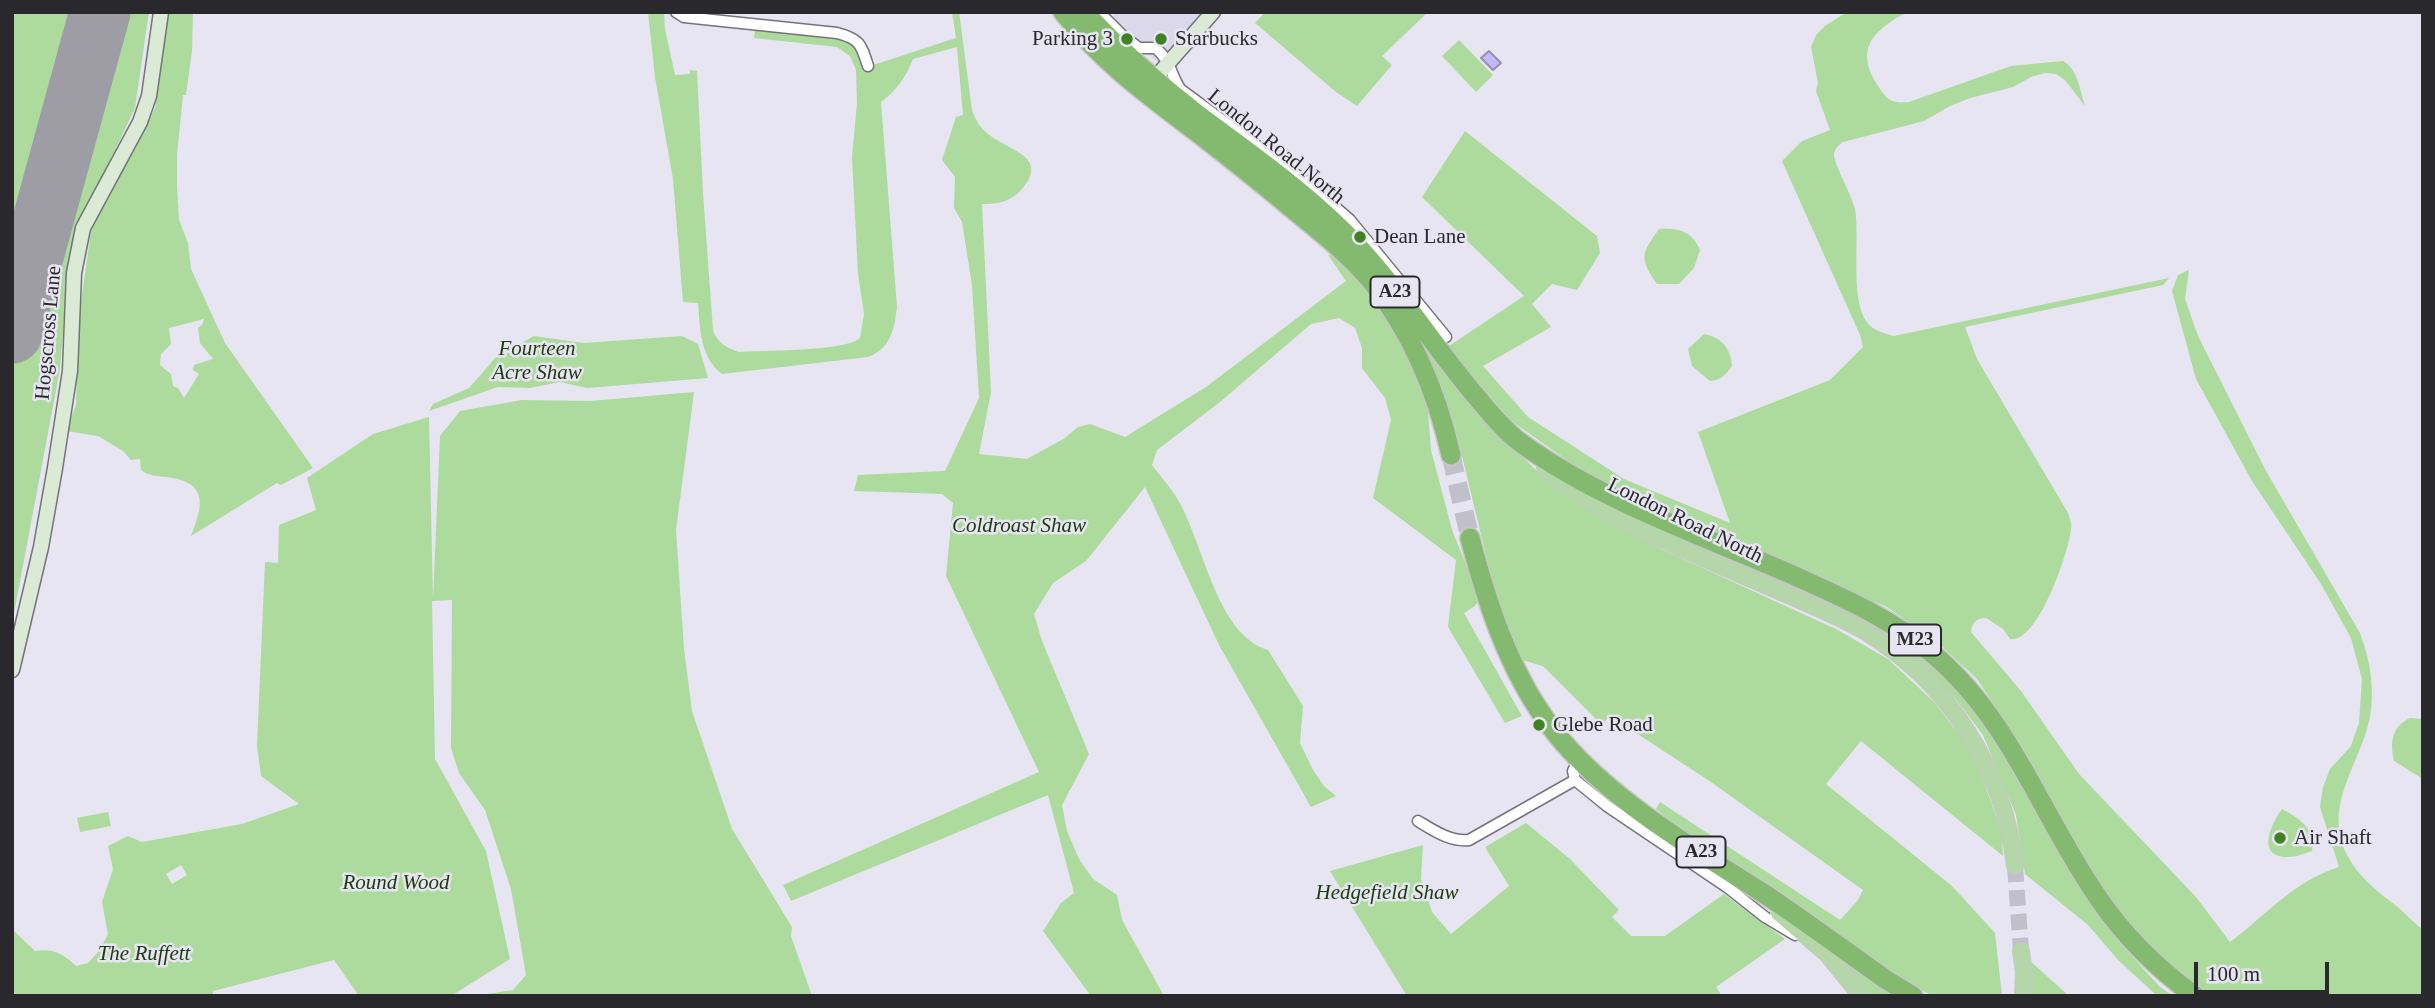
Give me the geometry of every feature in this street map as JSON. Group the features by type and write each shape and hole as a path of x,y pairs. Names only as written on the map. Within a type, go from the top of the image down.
{"highway":[{"name":"A23","path":"1063,12 1108,62 1149,86"},
{"name":"A23","path":"1095,16 1149,86"},
{"name":"London Road North","path":"1149,86 1182,96 1298,190 1349,236 1465,383 1518,441"},
{"name":"London Road North","path":"1149,86 1339,248 1370,280 1396,316 1417,355 1435,400 1451,455"},
{"name":"M23","path":"1518,441 1556,466 1627,503 1851,601 1894,625 1932,653 1967,686 1997,723 2085,877 2112,917 2161,970 2195,996"},
{"name":"A23","path":"1470,538 1511,662 1549,726 1579,760 1637,809 1765,895"},
{"path":"1765,895 1913,996"}],"main road":[{"name":"London Road North","path":"1518,441 1546,469 1610,513 1843,620 1882,643 1916,670 1947,702 1983,757 2008,821 2015,866"},
{"name":"A23","path":"1765,895 1779,912 1828,955 1861,996"},
{"path":"2021,951 2023,996"}],"street":[{"name":"Hogscross Lane","path":"12,670 41,547 55,468 70,371 74,274 83,228 140,122 149,96 161,12"},
{"path":"676,12 684,17 853,37 862,46 868,66"},
{"path":"1149,86 1213,12"},
{"path":"1095,16 1139,48 1156,48 1169,62"},
{"name":"London Road North","path":"1169,62 1172,76 1182,96 1309,184 1350,220 1446,337"},
{"path":"1579,760 1573,771 1576,780 1628,821 1796,936 1823,961 1851,996"},
{"path":"1418,821 1443,835 1461,841 1469,840 1576,780"}],"shaded area":[{"path":"1117,12 1205,12 1158,63 1109,20"},
{"path":"1489,51 1501,63 1493,70 1481,58"}],"green space":[{"path":"12,12 149,12 135,108 77,230 69,255 60,369 12,624"},
{"path":"169,12 193,12 192,51 186,95 183,95 177,155 179,220 188,243 191,269 225,343 313,468 281,485 277,483 191,536 200,505 196,489 180,480 144,472 141,470 140,459 131,460 123,451 98,436 66,431 76,405 78,323 91,231 155,108","holes":["204,319 198,328 200,343 213,359 194,365 193,370 199,374 184,398 178,388 173,386 171,374 160,365 161,354 171,344 169,328"]},
{"name":"Coldroast Shaw","path":"648,12 664,12 675,75 690,74 690,70 697,71 713,330 723,344 739,352 821,348 851,343 860,338 864,314 858,274 852,157 857,103 856,70 850,56 837,47 754,38 755,29 791,31 844,40 854,46 867,67 956,38 952,12 959,12 974,116 984,131 1029,161 1031,169 1030,178 1013,197 998,203 982,204 991,392 979,454 1027,459 1065,438 1078,427 1090,424 1125,437 1206,387 1346,281 1328,255 1338,256 1371,294 1400,341 1427,399 1431,450 1452,530 1480,599 1464,613 1522,716 1505,723 1448,627 1456,560 1373,498 1391,420 1385,398 1362,368 1362,348 1355,328 1339,318 1311,324 1220,402 1157,450 1152,465 1178,500 1224,607 1250,641 1268,650 1303,706 1300,743 1313,770 1324,786 1336,796 1311,807 1219,645 1145,487 1086,561 1053,583 1034,614 1042,641 1089,754 1062,805 1067,831 1079,859 1093,879 1117,895 1122,920 1164,996 1091,996 1043,931 1061,903 1074,893 1048,795 791,901 783,885 1039,772 946,576 953,503 942,494 854,491 858,475 945,471 979,398 972,285 962,222 954,208 955,177 942,160 956,117 963,115 957,47 913,59 900,83 881,102 897,307 893,331 882,349 868,357 722,374 705,351 698,303 683,302 673,179 655,77"},
{"path":"1265,12 1428,12 1382,56 1392,65 1357,106 1336,92 1255,23"},
{"path":"1847,12 1907,12 1877,34 1868,51 1871,73 1884,95 1894,102 1909,102 2011,66 2063,61 2075,75 2085,106 2065,80 2056,74 2045,73 2013,87 1970,98 1924,121 1843,142 1839,146 1834,158 1855,209 1858,297 1866,321 1872,327 1894,336 2169,278 2163,285 1965,327 1977,359 2068,513 2071,525 2058,575 2031,627 2021,637 2010,639 2003,629 1983,618 1974,623 1971,632 2021,691 2079,774 2196,897 2230,942 2307,881 2339,867 2320,807 2323,787 2330,769 2351,746 2359,723 2362,679 2351,638 2321,584 2252,481 2196,379 2172,291 2178,275 2189,270 2185,299 2198,336 2266,471 2364,643 2371,674 2370,717 2341,801 2340,837 2347,855 2363,878 2423,930 2423,996 2208,996 2156,954 2130,927 2096,881 2019,742 1977,679 1937,642 1887,607 1658,508 1581,470 1513,422 1449,346 1524,296 1422,197 1465,131 1597,236 1600,253 1577,290 1552,284 1532,304 1551,327 1483,366 1528,417 1624,479 1730,523 1698,432 1830,380 1863,347 1782,161 1802,141 1830,130 1816,91 1818,83 1811,47 1816,35 1825,26"},
{"path":"1459,40 1493,75 1476,92 1442,56"},
{"path":"1659,229 1684,232 1700,250 1694,268 1679,284 1657,284 1647,268 1644,256"},
{"path":"1402,307 1491,426 1543,477 1661,549 1836,629 1888,659 1934,702 1974,754 2002,833 2003,856 1861,741 1826,784 1952,886 1995,933 2002,996 1933,996 1893,975 1671,821 1656,809 1660,802 1840,920 1858,900 1863,890 1708,780 1610,716 1602,725 1543,666 1522,660 1507,641 1460,448 1440,391"},
{"path":"1704,334 1721,341 1727,349 1732,366 1720,378 1710,381 1692,366 1688,349"},
{"name":"Fourteen Acre Shaw","path":"534,336 584,343 682,336 698,344 708,378 587,388 560,382 530,388 498,387 429,411 433,404 469,388 496,357"},
{"path":"694,392 676,530 684,649 692,711 732,829 792,927 791,936 812,996 474,996 513,990 526,975 511,889 485,810 459,773 451,748 452,600 432,601 435,759 486,851 510,959 451,996 359,996 334,960 213,991 213,996 12,996 12,929 35,951 58,953 76,966 88,963 100,950 108,934 102,902 113,869 108,846 128,836 142,842 242,824 299,804 261,776 257,746 265,562 278,563 279,525 316,510 307,478 373,434 429,417 433,600 440,436 460,411 522,400 591,401","holes":["181,865 187,875 172,884 166,874"]},
{"path":"1627,510 1871,619 1927,658 1973,703 2018,772 2073,875 2119,942 2160,987 2173,996 2158,996 2154,993 2119,961 2088,925 2025,874 2016,815 1983,735 1955,698 1907,652 1857,620 1635,518"},
{"path":"2410,718 2423,719 2423,779 2394,761 2393,736 2399,726"},
{"path":"2282,809 2295,816 2309,831 2312,851 2289,857 2278,856 2272,852 2269,846 2270,831"},
{"path":"108,812 111,826 80,832 77,818"},
{"name":"Hedgefield Shaw","path":"1526,823 1570,859 1619,910 1612,917 1631,936 1665,936 1724,894 1785,939 1716,987 1722,996 1407,996 1330,871 1423,845 1421,879 1432,912 1451,934 1509,886 1485,847"},
{"path":"1835,950 1898,996 1871,996"},
{"path":"2029,960 2069,996 2029,996"}],"runway":[{"path":"12,333 100,12"}],"tunnel":[{"path":"1451,455 1470,538"},
{"path":"2015,866 2021,951"}],"place":[{"name":"Parking 3","path":"1127,39"},
{"name":"Starbucks","path":"1161,39"},
{"name":"Dean Lane","path":"1360,237"},
{"name":"Glebe Road","path":"1539,725"},
{"name":"Air Shaft","path":"2280,838"}],"park label":[{"name":"Round Wood","path":"396,883"},
{"name":"The Ruffett","path":"144,954"}]}
